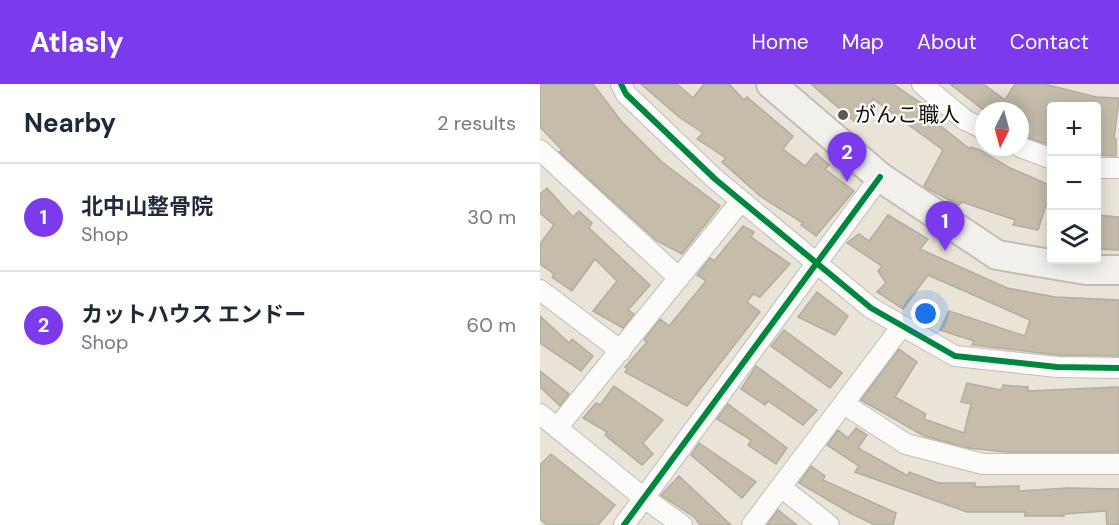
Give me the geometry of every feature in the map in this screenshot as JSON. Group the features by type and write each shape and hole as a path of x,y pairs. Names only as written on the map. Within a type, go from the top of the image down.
{"street":[{"path":"621,84 626,94 741,201 871,308 902,326 955,356 1057,367 1119,368"},
{"path":"771,84 880,177 997,255 1086,270 1119,270"},
{"path":"922,84 965,120 975,125"},
{"path":"540,150 679,278"},
{"path":"1029,150 1047,157"},
{"path":"1101,168 1119,168"},
{"path":"624,525 880,177"},
{"path":"557,428 741,201"},
{"path":"540,290 621,351"},
{"path":"752,525 902,326"},
{"path":"844,404 906,444 983,464 1119,464"},
{"path":"540,414 644,498 682,525"},
{"path":"782,488 829,525"}],"building":[{"path":"540,84 593,84 622,122 662,162 720,206 682,254 657,241 559,152 562,150 540,127"},
{"path":"641,84 677,84 693,98 704,84 729,84 744,100 747,97 793,136 783,149 805,166 816,153 829,165 825,169 854,191 816,236 801,225 803,223 760,196 722,162 726,158 697,139 703,133 679,117"},
{"path":"811,84 893,84 928,108 924,113 970,149 971,147 975,148 975,156 990,156 1008,167 1047,184 1047,205 1038,230 1013,225 1015,220 962,202 959,205 924,186 943,150 873,99 855,122"},
{"path":"950,84 983,84 1005,100 1015,84 1044,84 1096,97 1119,98 1114,138 1116,139 1116,156 1101,155 1101,102 1047,102 1047,144 1029,138 1029,102 975,103"},
{"path":"547,188 573,217 579,211 592,223 589,228 650,285 628,310 634,314 623,328 593,311 617,281 595,259 572,291 552,277 554,274 540,264 540,244 554,225 540,213 540,194"},
{"path":"888,215 928,239 920,249 1007,288 1055,297 1119,300 1119,356 1058,355 972,345 974,341 940,330 949,311 1025,336 1030,320 928,275 903,309 877,292 886,283 878,271 882,266 847,243 859,234 869,241"},
{"path":"1101,215 1119,217 1119,250 1101,249"},
{"path":"743,226 754,232 751,237 790,264 760,297 753,294 747,302 760,312 687,406 625,372 627,369 625,367 647,342 644,340 660,319 669,326 706,281 697,275 710,258 714,261"},
{"path":"817,292 848,316 835,335 798,317"},
{"path":"540,316 569,343 572,339 593,356 581,371 540,343"},
{"path":"784,330 842,373 830,388 771,346"},
{"path":"899,349 917,362 895,397 926,414 924,419 964,433 971,404 961,402 967,383 1001,390 1003,385 1028,387 1028,391 1119,387 1119,452 1005,452 969,448 924,436 861,400"},
{"path":"756,366 817,410 803,425 768,401 765,405 741,389"},
{"path":"540,371 569,394 560,406 540,387"},
{"path":"614,386 663,420 643,443 653,454 642,465 605,435 607,432 583,418 596,403 600,405"},
{"path":"728,404 787,448 776,464 748,445 751,440 717,419"},
{"path":"856,428 867,435 858,448 908,476 909,472 939,483 975,483 975,487 1019,486 1019,491 1068,488 1119,489 1119,525 1107,525 1106,511 1064,514 1064,516 1025,516 1025,512 967,512 855,472 859,466 827,445 838,430 848,438"},
{"path":"699,443 756,482 742,498 691,455"},
{"path":"551,454 615,505 598,525 547,525 540,519 540,465"},
{"path":"811,466 825,476 823,480 896,513 893,525 875,525 799,483"},
{"path":"679,476 731,525 700,525 694,517 661,495"},
{"path":"778,510 797,525 767,525"}],"cycle path":[{"path":"621,84 626,94 715,179 871,308 955,356 1057,367 1119,368"},
{"path":"624,525 880,177"}],"place":[{"name":"がんこ職人","path":"843,115"},
{"name":"カットハウス エンドー","path":"847,182"},
{"name":"北中山整骨院","path":"945,251"}]}
